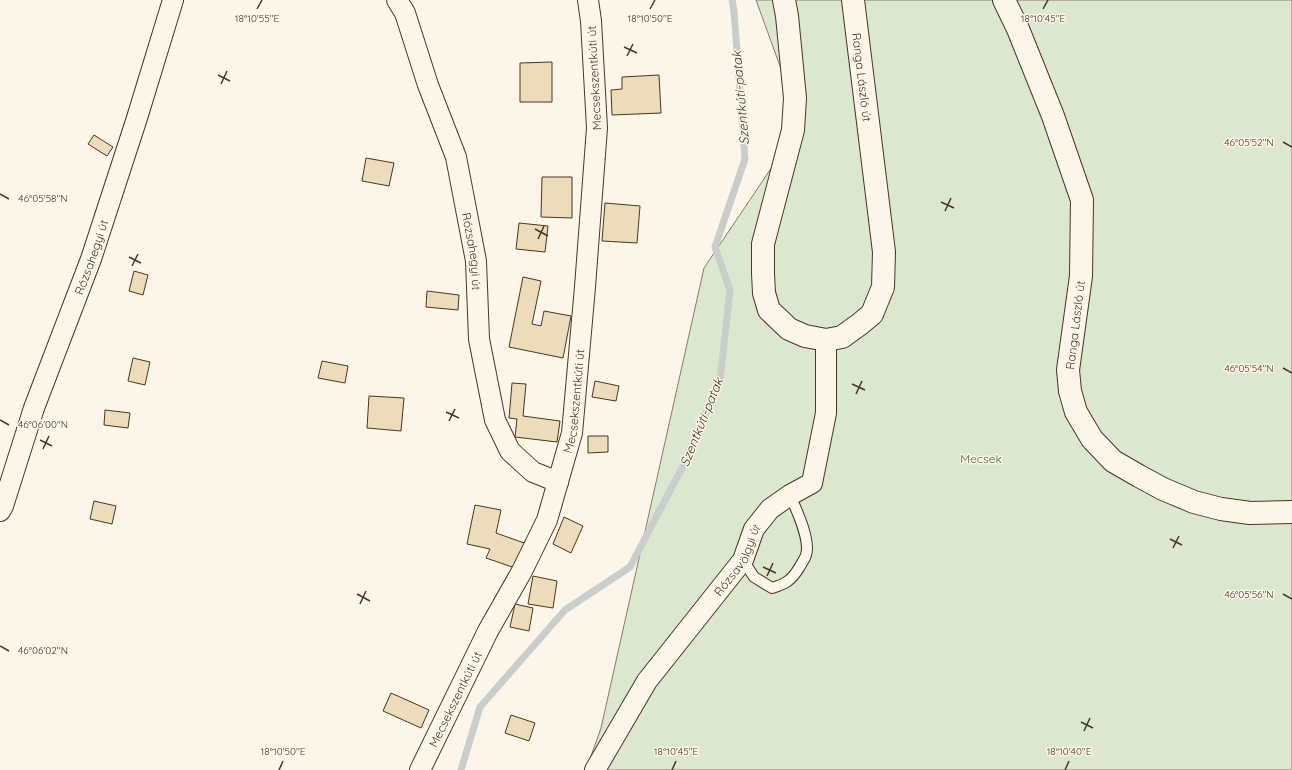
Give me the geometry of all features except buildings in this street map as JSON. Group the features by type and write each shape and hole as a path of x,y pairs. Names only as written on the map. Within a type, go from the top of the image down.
{"main road":[{"path":"784,0 795,98 793,130 763,244 764,293 769,310 789,329 805,336 826,340"},
{"name":"Ranga László út","path":"826,340 842,337 872,314 883,287 884,252 853,0"},
{"name":"Ranga László út","path":"1004,0 1018,29 1053,116 1082,200 1081,276 1068,370 1070,391 1076,412 1092,439 1113,461 1163,489 1194,502 1221,509 1250,513 1292,512"}],"street":[{"name":"Rózsahegyi út","path":"0,511 3,506 34,408 91,259 137,118 173,0"},
{"name":"Rózsahegyi út","path":"397,0 405,13 428,85 456,157 476,261 479,339 496,420 510,451 533,472 558,482"},
{"name":"Mecsekszentkúti út","path":"420,770 488,631 522,570 547,520 572,433 597,128 591,21 588,0"},
{"name":"Rózsavölgyi út","path":"595,770 647,681 743,560 754,528 770,509 790,495 812,483 826,413 826,340"}],"lane":[{"path":"743,560 754,577 772,588 786,584 796,572 807,555 806,538 800,517 790,495"}],"green space":[{"name":"Mecsek","path":"756,0 1292,0 1292,770 586,770 601,728 704,268 801,124"}],"waterway":[{"name":"Szentkúti-patak","path":"461,770 480,707 565,610 630,567 682,468 720,381 730,290 715,247 745,159 732,0"}]}
